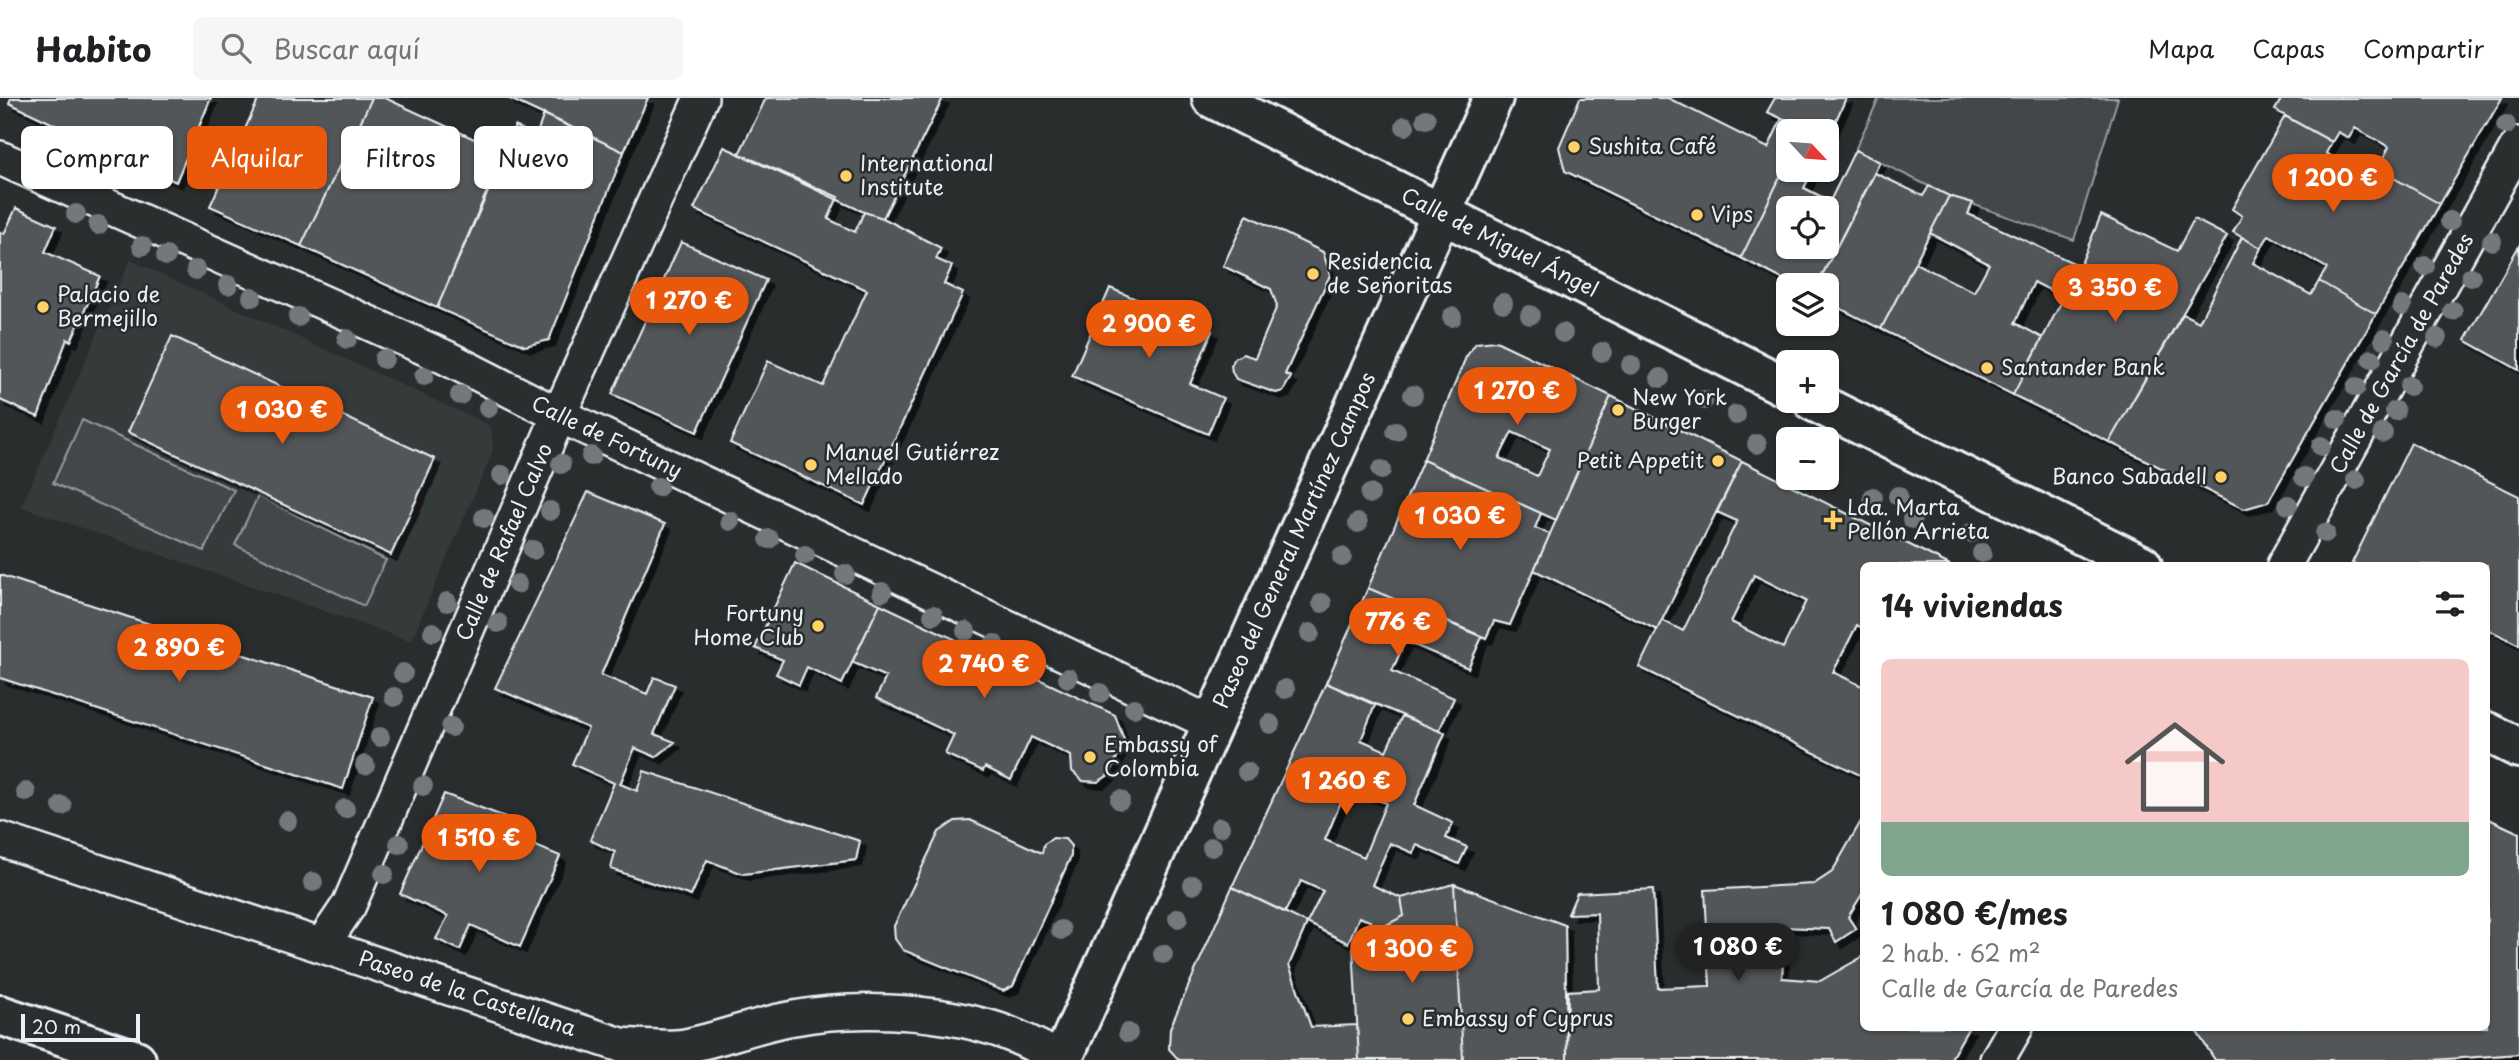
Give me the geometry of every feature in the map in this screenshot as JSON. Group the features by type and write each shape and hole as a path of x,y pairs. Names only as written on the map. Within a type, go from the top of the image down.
{"main road":[{"name":"Calle de Miguel Ángel","path":"1212,98 1776,382"},
{"name":"Paseo del General Martínez Campos","path":"1063,1060 1493,98"},
{"path":"1837,413 2136,562"},
{"path":"2490,734 2519,748"},
{"path":"0,1015 136,1060"}],"street":[{"name":"Calle de Rafael Calvo","path":"322,945 349,905 559,415 701,98"},
{"name":"Calle de García de Paredes","path":"2286,562 2519,144"},
{"name":"Calle de Fortuny","path":"0,158 445,357 559,415 1213,724"},
{"name":"Paseo de la Castellana","path":"0,839 621,1045 683,1046 793,1018 842,1012 880,1012 957,1020 986,1026 1063,1060"},
{"path":"1997,1060 2014,1031"}],"shaded area":[{"path":"1879,98 2118,98 2074,240 1949,196 1855,150"},
{"path":"130,260 491,426 493,451 411,641 21,507"},
{"path":"82,420 234,490 204,551 53,483"},
{"path":"258,496 386,560 364,606 235,545"}],"building":[{"path":"11,98 211,98 199,126 187,126 187,156 176,182 173,181 173,126 58,126 9,103"},
{"path":"259,98 372,98 359,126 341,126 341,163 301,246 210,206 218,189 327,189 327,126 246,126"},
{"path":"372,98 385,98 446,126 359,126"},
{"path":"508,98 648,98 624,152 593,138 593,126 568,126"},
{"name":"International Institute","path":"766,98 943,98 883,218 864,212 739,154"},
{"path":"1580,98 1668,98 1768,148 1776,131 1778,182 1741,258 1565,171 1559,147"},
{"path":"1775,98 1846,98 1837,119 1783,119 1767,112"},
{"path":"2282,98 2502,98 2440,204 2378,169 2389,147 2355,128 2349,138 2338,132 2332,142 2275,110"},
{"path":"544,114 569,126 540,126"},
{"path":"2285,116 2332,142 2326,153 2371,179 2378,169 2440,204 2376,314 2319,281 2327,268 2269,235 2261,248 2233,232 2242,216 2232,209"},
{"path":"460,132 474,139 474,189 489,189 437,308 301,246 341,163 341,189 460,189"},
{"path":"593,137 624,152 549,340 525,346 437,308 488,189 593,189"},
{"path":"724,147 838,197 828,219 855,232 864,212 883,218 941,248 936,259 952,266 944,284 963,293 864,505 730,443 768,361 823,386 867,290 694,209"},
{"path":"1855,150 1880,162 1839,242 1839,196 1832,196"},
{"path":"1875,173 1923,196 1929,186 1949,196 1881,329 1839,308 1839,273 1823,273 1830,259 1839,259 1839,243"},
{"path":"1778,182 1807,182 1804,188 1820,196 1776,196 1776,259 1830,259 1823,273 1776,273 1776,276 1741,258"},
{"path":"1949,196 1973,203 1968,214 2080,266 2063,297 2034,282 2015,323 2043,338 2013,395 1881,329 1915,263 1974,292 1989,264 1930,233"},
{"name":"Palacio de Bermejillo","path":"16,208 56,226 45,252 100,276 71,341 67,339 38,417 0,400 0,232 4,234"},
{"path":"1247,215 1323,252 1330,275 1285,374 1291,377 1283,391 1276,393 1236,379 1232,372 1231,365 1235,358 1243,354 1255,358 1277,306 1271,289 1223,266"},
{"path":"2101,215 2177,251 2194,219 2227,236 2109,442 2013,395 2080,266"},
{"path":"2242,237 2261,248 2253,263 2311,295 2319,281 2376,314 2268,502 2244,509 2109,442 2183,314 2199,322"},
{"path":"681,242 766,280 697,432 612,394"},
{"path":"2519,246 2519,370 2465,340"},
{"path":"1110,288 1212,331 1190,384 1223,398 1208,434 1072,376"},
{"path":"172,336 435,459 391,555 128,432"},
{"path":"1496,341 1611,396 1556,520 1423,460 1466,357 1476,343","holes":["1512,432 1550,449 1537,476 1499,458"]},
{"path":"1611,396 1742,461 1657,630 1534,570"},
{"path":"2411,443 2519,496 2519,645 2490,630 2490,562 2352,562"},
{"path":"1423,460 1541,513 1535,528 1550,534 1510,625 1494,621 1486,638 1368,588"},
{"path":"1742,461 1776,478 1776,490 1800,490 1944,562 1860,562 1860,627 1857,625 1833,672 1860,685 1860,775 1639,667 1662,620 1683,631 1737,521 1717,512","holes":["1754,575 1806,601 1783,648 1731,622"]},
{"path":"588,492 665,524 601,675 647,694 654,677 675,685 654,734 675,742 656,757 635,748 620,784 637,791 644,771 860,841 856,860 743,874 707,860 691,896 611,869 615,852 590,840 614,783 572,764 588,728 495,688"},
{"name":"Fortuny Home Club","path":"795,563 880,604 842,684 807,667 799,685 776,674 783,660 755,648"},
{"path":"0,575 373,697 343,789 0,678"},
{"path":"1368,588 1482,637 1468,668 1405,641 1392,671 1454,698 1439,731 1326,683"},
{"path":"880,604 1115,715 1124,740 1110,774 1098,782 1083,781 1072,771 1071,756 1031,737 1011,780 985,767 983,771 945,754 954,735 876,698 886,677 852,662"},
{"path":"1326,683 1375,705 1361,740 1386,751 1402,716 1445,733 1414,805 1453,823 1446,838 1467,847 1459,864 1417,845 1413,853 1390,843 1372,885 1401,898 1404,916 1377,933 1370,921 1359,917 1348,943 1307,923 1323,891 1301,881 1285,912 1232,887","holes":["1347,787 1386,803 1364,857 1325,840"]},
{"path":"444,794 521,823 514,837 560,856 520,947 471,925 460,950 436,939 448,916 400,894"},
{"path":"2490,819 2519,833 2519,1054 2433,1060 2215,1060 2196,1031 2490,1031"},
{"path":"970,820 1042,853 1044,844 1053,838 1065,839 1071,846 1071,856 1013,986 1003,991 903,950 895,939 894,926 939,832 955,821"},
{"path":"1860,823 1860,898 1848,917 1856,929 1836,942 1829,929 1785,927 1782,978 1820,981 1860,958 1860,1031 1967,1031 1950,1060 1567,1060 1568,991 1599,989 1597,913 1568,914 1577,893 1653,889 1658,988 1710,986 1705,890 1814,884 1832,872"},
{"path":"1454,884 1565,925 1567,1060 1463,1060"},
{"path":"1454,884 1463,1060 1359,1060 1353,944 1387,943 1386,925 1404,916 1401,898"},
{"path":"1232,887 1307,923 1289,965 1311,1027 1357,1025 1359,1060 1179,1060 1169,1049 1170,1028"}],"place":[{"name":"Sushita Café","path":"1574,147"},
{"name":"International Institute","path":"846,176"},
{"name":"Vips","path":"1697,215"},
{"name":"Residencia de Señoritas","path":"1313,274"},
{"name":"Palacio de Bermejillo","path":"43,307"},
{"name":"Santander Bank","path":"1987,368"},
{"name":"New York Burger","path":"1618,410"},
{"name":"Petit Appetit","path":"1718,461"},
{"name":"Manuel Gutiérrez Mellado","path":"811,465"},
{"name":"Banco Sabadell","path":"2221,477"},
{"name":"Lda. Marta Pellón Arrieta","path":"1833,520"},
{"name":"Fortuny Home Club","path":"818,626"},
{"name":"Embassy of Colombia","path":"1090,757"},
{"name":"Embassy of Cyprus","path":"1408,1019"}]}
